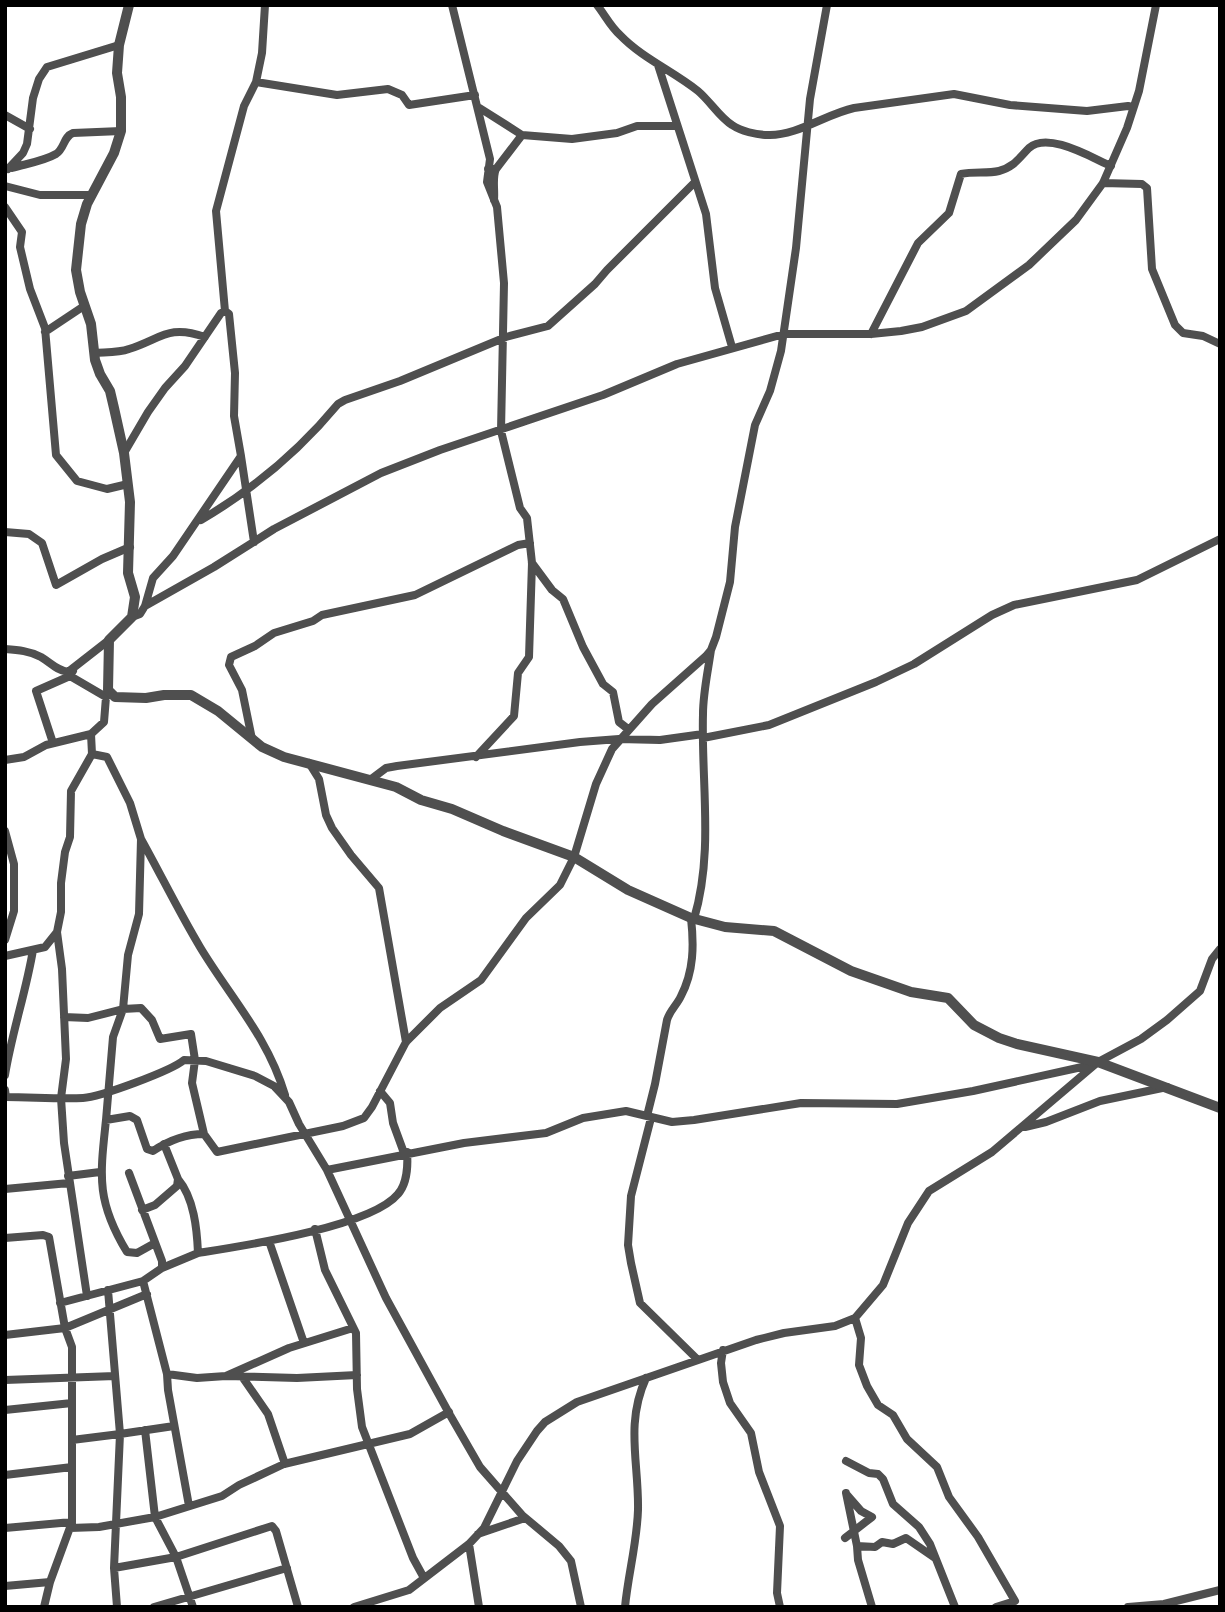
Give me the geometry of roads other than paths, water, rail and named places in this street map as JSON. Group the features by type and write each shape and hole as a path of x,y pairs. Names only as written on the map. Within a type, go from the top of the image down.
{"street":[{"path":"129,5 119,45 117,73 121,97 121,131 82,224 76,270 90,324 94,353 100,374 110,391 124,453 128,484 128,573 135,597 132,617"},
{"path":"254,542 248,490 234,416 235,373 229,314 225,311 216,211 244,106 256,82 262,52 265,5"},
{"path":"452,5 492,169"},
{"path":"597,5 621,37 694,88 710,101 727,121 742,130 768,135 807,125 838,111 954,94 1010,104 1087,111 1132,107"},
{"path":"722,1372 701,1358 640,1303 628,1245 631,1196 669,1012 682,995 693,956 693,918 704,880 703,711 711,650 730,582 735,527 755,425 778,364 796,248 807,125 827,5"},
{"path":"145,606 331,497 381,472 603,395 677,364 783,334 871,334 922,327 966,311 1029,265 1076,220 1103,183 1139,92 1156,5"},
{"path":"7,170 23,153 30,129 33,98 39,79 47,66 119,45"},
{"path":"658,65 708,225 715,288 732,347"},
{"path":"256,82 337,95 388,89 402,95 409,105 475,95"},
{"path":"464,98 522,135 572,139 617,133 637,126 677,126"},
{"path":"5,115 30,129"},
{"path":"7,170 53,155 60,151 66,137 73,133 121,131"},
{"path":"476,757 514,716 518,673 529,657 532,563 527,518 520,508 501,431 504,283 494,201 486,182 492,169 522,135"},
{"path":"871,334 918,243 949,213 961,174 999,171 1015,164 1031,147 1047,143 1066,145 1111,166"},
{"path":"198,522 248,490 306,441 338,404 502,339 542,328 553,322 595,284 695,182"},
{"path":"1103,183 1142,184 1147,188 1152,269 1175,326 1183,332 1203,336 1220,344"},
{"path":"5,186 40,195 92,195"},
{"path":"5,207 22,232 20,247 30,289 45,332 56,455 76,481 107,489 128,484"},
{"path":"45,332 84,306"},
{"path":"124,453 165,388 186,366 221,313 225,311"},
{"path":"94,353 126,350 169,331 194,333 205,337"},
{"path":"5,649 23,650 40,657 58,670 68,672 76,667 132,617 140,614 153,578 198,522 242,456"},
{"path":"5,532 29,534 42,543 56,585 102,559 130,547"},
{"path":"370,780 386,768 580,742 660,740 769,725 914,664 1005,608 1137,580 1220,539"},
{"path":"253,740 242,690 229,665 231,657 274,634 313,621 322,615 415,595 518,545 530,543"},
{"path":"532,563 552,590 563,599 583,647 603,684 613,692 619,722 628,729"},
{"path":"5,765 53,743 91,734 104,722 108,696 108,640"},
{"path":"64,1017 88,1018 123,1009 141,1008 152,1020 160,1039 191,1034 195,1060 192,1083 204,1134 217,1152 343,1126 364,1118 406,1042 440,1008 481,980 526,918 560,885 574,857 602,766 619,739 652,704 711,650"},
{"path":"53,743 36,691 70,676 76,667"},
{"path":"70,676 108,696 146,698 191,695 218,711 262,747 284,757 396,787 421,800 452,809 574,857 628,890 693,918 726,927 774,931 874,980 911,992 948,998 974,1025 999,1038 1096,1063 1220,1108"},
{"path":"87,1296 68,1180 61,1098 66,1059 62,969 57,932 61,912 63,864 70,837 71,791 92,754 91,734"},
{"path":"92,754 107,757 131,803 141,839 201,947 276,1066 285,1097 327,1170 386,1298 449,1412 481,1467 525,1518 559,1546 570,1562 581,1607"},
{"path":"5,760 24,757"},
{"path":"309,763 319,779 326,815 332,828 379,888 406,1042"},
{"path":"5,831 14,864 14,911 5,940"},
{"path":"141,839 139,914 128,955 123,1009 113,1037 100,1172 106,1208 127,1252 137,1252 155,1243"},
{"path":"5,956 45,947 57,932"},
{"path":"354,1607 409,1590 469,1544 478,1534 526,1446 545,1422 578,1402 723,1350 784,1333 835,1326 855,1318 883,1285 908,1223 924,1197 992,1153 1096,1063 1141,1039 1192,999 1200,991 1212,959 1220,948"},
{"path":"5,1074 9,1030 27,984 33,950"},
{"path":"6,1097 86,1098 175,1068 184,1060 195,1060 255,1076 274,1086 285,1097"},
{"path":"327,1170 500,1137 545,1133 583,1118 620,1112 672,1122 802,1103 911,1103 1096,1063"},
{"path":"1022,1127 1046,1122 1100,1101 1167,1087"},
{"path":"5,1090 5,1107"},
{"path":"60,1303 143,1281 162,1268 198,1253 269,1241 350,1221 382,1208 401,1191 408,1164 393,1123 390,1103 380,1091"},
{"path":"106,1120 130,1116 138,1119 147,1149 153,1151 192,1134 204,1134"},
{"path":"164,1144 194,1214 198,1253"},
{"path":"5,1189 68,1180 100,1172"},
{"path":"129,1173 162,1268"},
{"path":"142,1210 168,1195 177,1186 178,1179"},
{"path":"315,1229 325,1270 357,1342 360,1417 368,1443 408,1547 424,1578"},
{"path":"5,1238 43,1235 49,1237 65,1328 72,1347 71,1525 50,1582 44,1607"},
{"path":"269,1241 304,1342"},
{"path":"143,1281 167,1374 189,1506"},
{"path":"108,1290 120,1434 114,1568 117,1607"},
{"path":"5,1335 65,1328 147,1294"},
{"path":"855,1318 861,1338 859,1365 867,1386 878,1405 893,1415 908,1439 937,1467 949,1497 985,1548 1015,1601 996,1607"},
{"path":"226,1376 304,1342 353,1328"},
{"path":"723,1350 722,1372 730,1403 751,1433 759,1472 780,1526 776,1593 780,1607"},
{"path":"167,1374 204,1378 329,1378 357,1375"},
{"path":"5,1380 116,1376"},
{"path":"243,1378 268,1414 285,1464"},
{"path":"625,1607 638,1509 633,1428 638,1398 646,1378"},
{"path":"5,1410 72,1403"},
{"path":"5,1528 71,1525 99,1527 155,1517 222,1496 239,1485 285,1464 410,1434 449,1412"},
{"path":"72,1440 174,1426"},
{"path":"145,1430 155,1517 176,1557 191,1602"},
{"path":"846,1461 869,1473 878,1474 883,1479 893,1504 919,1527 930,1544 955,1607"},
{"path":"5,1475 72,1467"},
{"path":"478,1534 525,1518"},
{"path":"114,1568 176,1557 272,1525 298,1607"},
{"path":"845,1538 853,1530 858,1560 872,1607"},
{"path":"857,1546 875,1547 882,1542 893,1544 906,1538 935,1559"},
{"path":"469,1544 479,1607"},
{"path":"154,1607 191,1602 287,1568"},
{"path":"5,1586 50,1582"},
{"path":"1128,1607 1164,1604 1220,1590"}]}
